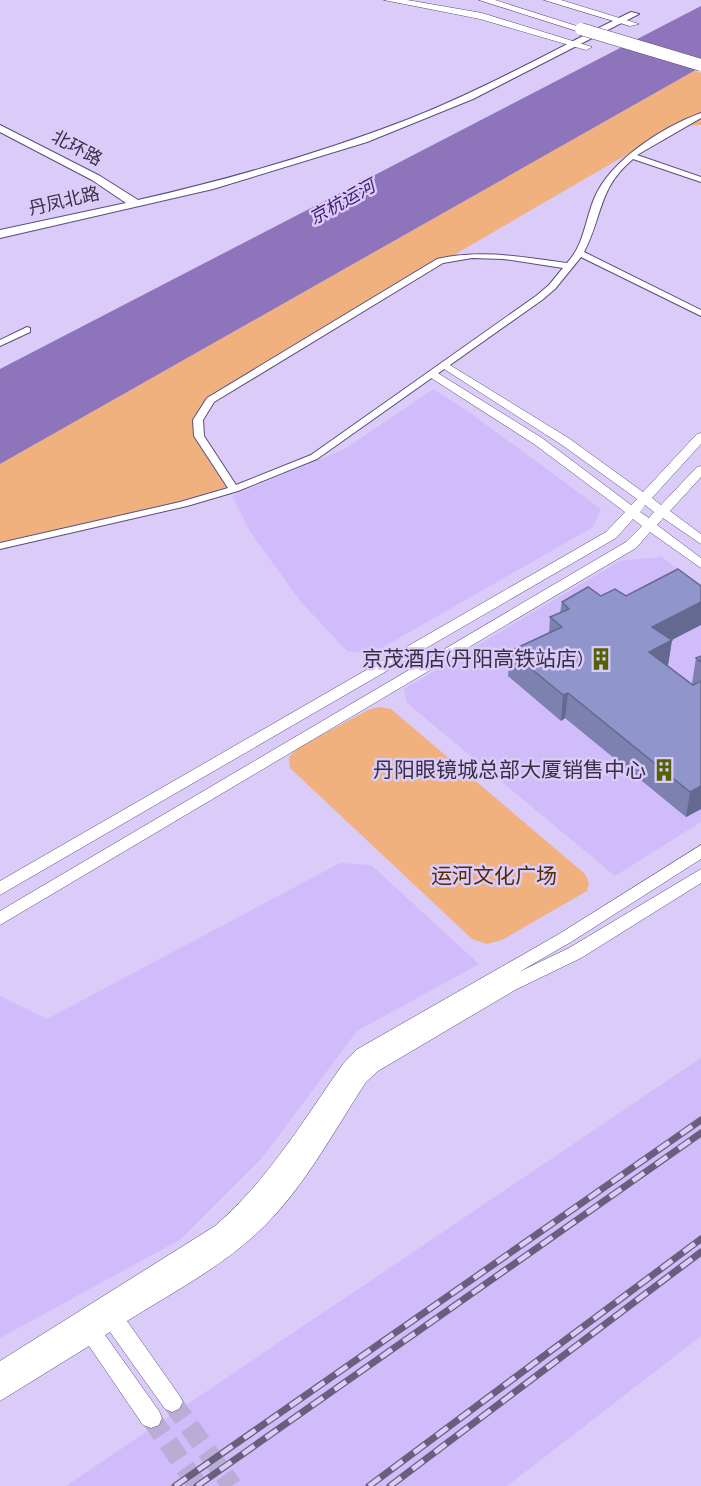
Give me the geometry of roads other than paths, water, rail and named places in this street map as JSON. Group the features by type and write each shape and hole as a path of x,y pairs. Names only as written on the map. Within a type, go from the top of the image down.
{"main road":[{"path":"389,0 482,16 580,45 634,19"},
{"path":"484,0 701,59"},
{"path":"500,0 701,65"},
{"path":"549,0 621,21"},
{"path":"580,45 621,21 648,18"},
{"name":"丹凤北路","path":"0,234 135,203 162,202 224,188 342,153 436,117 580,45"},
{"name":"北环路","path":"0,128 96,178 135,203"}],"street":[{"path":"0,546 183,504 234,489 314,457 552,287 580,253 604,187 622,164 701,115"},
{"path":"632,156 701,180"},
{"path":"580,253 701,313"},
{"path":"234,489 200,436 198,420 204,408 226,389 440,261 464,255 489,255 570,266"},
{"path":"0,343 27,330"},
{"path":"445,365 566,442 701,540"},
{"path":"432,374 538,441 701,564"},
{"path":"0,889 611,536 701,437"},
{"path":"0,919 631,545 701,470"},
{"path":"0,1391 100,1322 243,1216 349,1069 362,1056 565,938 701,851"},
{"path":"0,1372 100,1322 231,1244 252,1227 270,1208 360,1077 372,1066 509,985 575,953 701,875"},
{"path":"100,1322 172,1402"},
{"path":"100,1322 151,1418"}],"water":[{"name":"京杭运河","path":"701,6 701,67 0,464 0,369"}],"tunnel":[{"path":"172,1402 232,1486"},
{"path":"151,1418 198,1486"}],"railway":[{"path":"175,1486 701,1120"},
{"path":"197,1486 701,1133"},
{"path":"369,1486 701,1239"},
{"path":"390,1486 701,1252"}],"place":[{"name":"京茂酒店(丹阳高铁站店)","path":"601,659"},
{"name":"丹阳眼镜城总部大厦销售中心","path":"664,770"}],"park label":[{"name":"运河文化广场","path":"494,876"}]}
